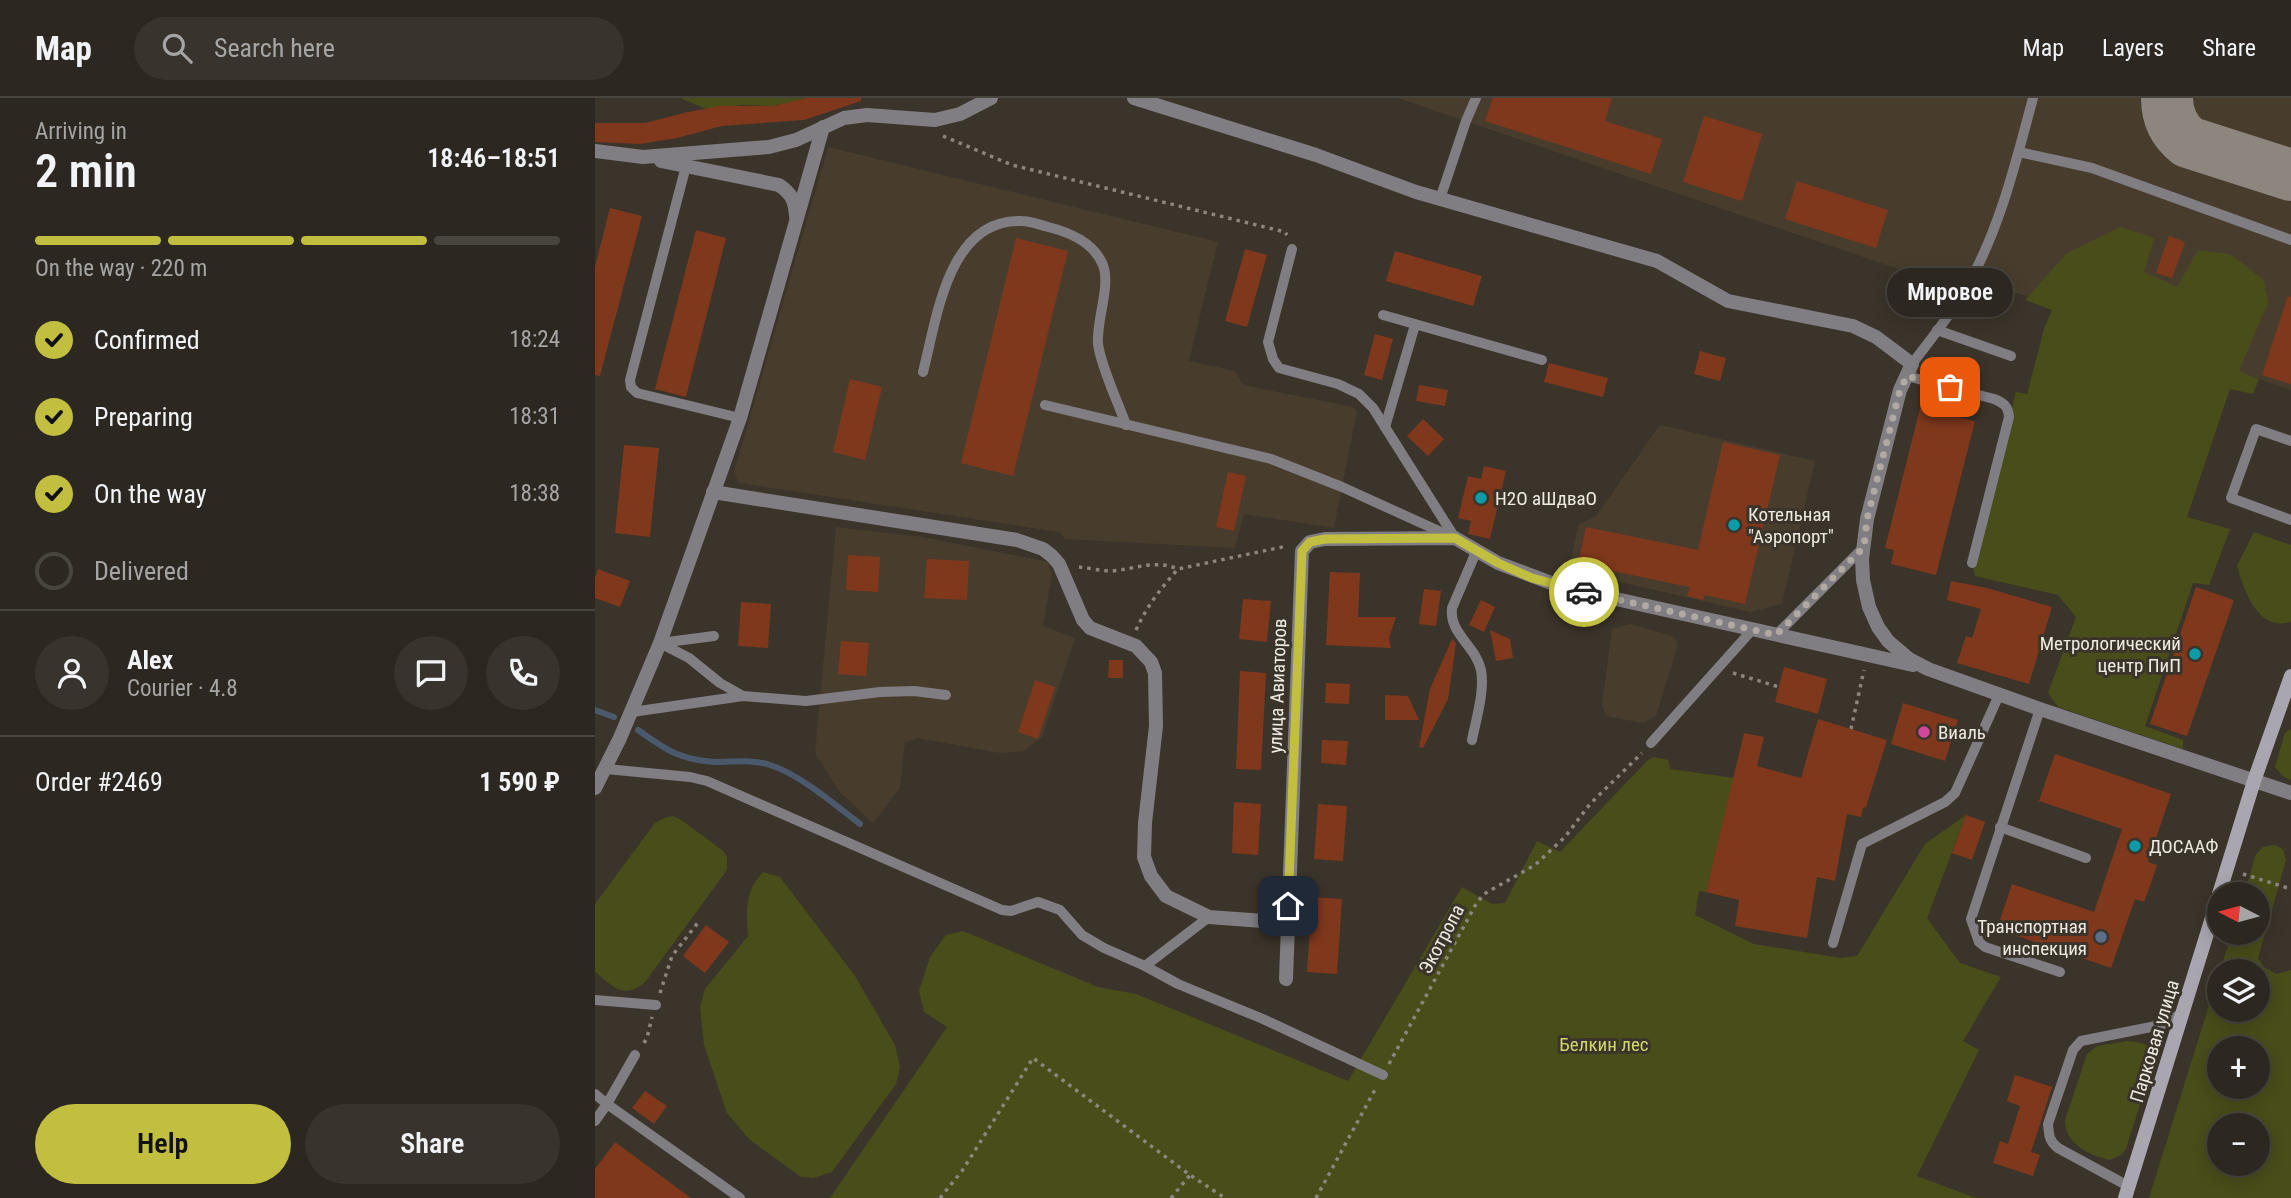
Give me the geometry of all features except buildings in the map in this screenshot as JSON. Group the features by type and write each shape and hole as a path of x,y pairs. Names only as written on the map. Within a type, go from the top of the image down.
{"main road":[{"path":"2267,744 2291,676"},
{"path":"2267,744 2291,709"},
{"name":"Парковая улица","path":"2223,882 2267,744"},
{"name":"Парковая улица","path":"2126,1192 2207,934"}],"street":[{"path":"643,157 769,147 796,140 844,118 867,115 935,120 960,114 991,98"},
{"path":"1134,98 1317,155 1416,192 1657,261 1727,301 1853,326 1876,337 1910,370 1900,390 1870,506 1864,547 1863,580 1878,627 1900,652 1928,669"},
{"path":"595,788 632,712 660,643 740,418 823,127"},
{"path":"595,151 643,157 779,185 789,192 795,201 797,221"},
{"path":"713,492 1017,540 1052,555 1059,564 1083,620 1090,628 1145,653 1155,673 1156,726 1145,823 1144,858 1151,876 1166,896 1209,916 1277,922 1283,918 1288,906"},
{"path":"1310,542 1325,539 1455,538 1476,552 1532,578 1928,669 2291,793"},
{"name":"улица Авиаторов","path":"1286,979 1302,551 1310,542"}],"lane":[{"path":"1440,199 1476,98"},
{"path":"1972,563 2009,416 2008,408 1994,399 1910,370 1972,277 1993,229 2019,152 2033,98"},
{"path":"2019,152 2092,168 2291,240"},
{"path":"685,166 630,380 631,387 637,393 740,418"},
{"path":"923,372 944,289 966,246 983,230 1000,224 1023,221 1054,228 1077,236 1095,253 1104,267 1104,288 1097,332 1098,348 1126,425"},
{"path":"1292,249 1268,342 1273,359 1279,368 1338,384 1359,394 1373,408 1455,538"},
{"path":"1383,315 1542,360"},
{"path":"1385,427 1415,325"},
{"path":"1937,330 2011,356"},
{"path":"1045,405 1271,459 1342,487 1455,538"},
{"path":"2291,441 2256,429 2231,498 2291,520"},
{"path":"1776,635 1864,547"},
{"path":"1472,740 1482,679 1481,668 1476,656 1453,626 1451,618 1452,608 1476,552"},
{"path":"1651,743 1752,629"},
{"path":"660,643 714,636"},
{"path":"660,643 689,659 720,683 743,696"},
{"path":"632,712 743,696 806,701 880,692 914,691 946,695"},
{"path":"1833,943 1862,844 1945,803 1955,793 2000,695"},
{"path":"2039,709 1971,919 1979,942 1985,947 2060,972"},
{"path":"606,769 707,781 1002,910 1011,911 1038,902 1060,909 1082,935 1104,948 1178,984 1263,1019 1383,1075"},
{"path":"2000,827 2086,858"},
{"path":"1145,966 1209,916"},
{"path":"595,1000 656,1005"},
{"path":"2126,1192 2052,1143 2048,1124 2073,1050 2081,1041 2161,1026 2183,1013"},
{"path":"595,1121 635,1055"},
{"path":"595,1094 740,1198"}],"path":[{"path":"942,135 1012,165 1285,232 1291,238 1292,249"},
{"path":"1059,564 1111,571 1145,564 1165,564 1178,569 1310,542"},
{"path":"1132,645 1144,611 1178,569"},
{"path":"1851,729 1867,655"},
{"path":"1718,668 1779,687"},
{"name":"Экотропа","path":"1316,1198 1476,904 1484,894 1535,865 1565,837 1590,804 1651,743"},
{"path":"2227,869 2291,889"},
{"path":"635,1055 647,1038 672,956 701,920"},
{"path":"940,1198 962,1171 1033,1058 1225,1198"},
{"path":"1171,1198 1190,1175"}],"shaded area":[{"path":"1398,98 2291,98 2291,390 1944,267 1907,272"},
{"path":"828,147 1218,242 1189,361 1235,371 1243,385 1353,407 1357,411 1334,528 1244,514 1235,548 1065,539 1059,532 739,483 734,472"},
{"path":"1660,425 1815,461 1782,604 1750,612 1569,570 1578,525 1596,516"},
{"path":"836,527 923,537 1048,562 1052,574 1043,626 1075,638 1042,737 1023,751 1000,753 917,738 905,743 900,788 873,823 840,792 815,753"},
{"path":"1631,624 1675,637 1678,645 1656,716 1643,723 1606,716 1602,704 1612,629"}],"green space":[{"path":"680,98 807,98 773,106 743,105 706,109"},
{"path":"2121,227 2154,238 2144,272 2177,287 2198,250 2230,254 2264,280 2268,303 2239,371 2259,379 2253,394 2230,389 2187,517 2230,529 2209,585 2193,583 2145,726 2183,740 2183,749 2058,707 2048,693 2076,617 2058,595 1975,576 1972,563 2016,392 2027,394 2044,329 2052,310 2025,300 2066,254"},
{"path":"2254,532 2291,545 2291,622 2269,621 2248,597 2237,566"},
{"path":"2291,729 2291,780 2275,767 2285,733"},
{"name":"Белкин лес","path":"1654,757 1668,760 1670,769 1734,778 1706,892 1699,891 1695,915 1754,944 1841,958 1857,956 1925,844 1966,815 1927,918 1960,963 2001,977 1963,1041 1979,1050 1917,1176 1976,1198 830,1198 947,1027 924,1012 919,991 930,957 946,935 963,931 1098,987 1136,994 1348,1081 1462,887 1492,904 1505,903 1537,841 1560,852 1648,760"},
{"path":"673,816 723,851 727,857 727,870 645,982 625,991 595,972 595,904 655,823"},
{"path":"2274,845 2283,849 2286,860 2270,916 2270,882 2248,882 2256,854 2263,847"},
{"path":"763,872 780,877 855,976 895,1045 900,1067 896,1084 832,1172 813,1178 801,1177 750,1140 727,1113 704,1045 700,1006 705,989 748,936 747,910 750,894"},
{"path":"2228,945 2262,945 2259,959 2224,959"},
{"path":"2270,970 2277,974 2291,970 2291,1198 2149,1198 2207,1012 2207,1022 2270,1022"},
{"path":"2127,1041 2149,1047 2154,1060 2126,1149 2121,1155 2110,1160 2087,1152 2074,1142 2066,1128 2065,1120 2087,1054 2097,1046"}],"waterway":[{"path":"595,710 614,717"},
{"path":"638,730 665,748 693,759 757,762 782,770 817,791 860,824"}],"taxiway":[{"path":"2167,98 2172,123 2188,142 2291,175"}],"way so far":[{"path":"1584,592 1776,635 1864,547 1867,519 1900,390 1907,376 1950,387"}],"place":[{"name":"Мировое","path":"1950,387"},
{"name":"H2O аШдваО","path":"1481,498"},
{"name":"Котельная \"Аэропорт\"","path":"1734,525"},
{"name":"Метрологический центр ПиП","path":"2195,654"},
{"name":"Виаль","path":"1924,732"},
{"name":"ДОСААФ","path":"2135,846"},
{"name":"Транспортная инспекция","path":"2101,937"}],"route":[{"path":"1288,906 1302,551 1310,542 1325,539 1455,538 1476,552 1532,578 1584,592"}]}
